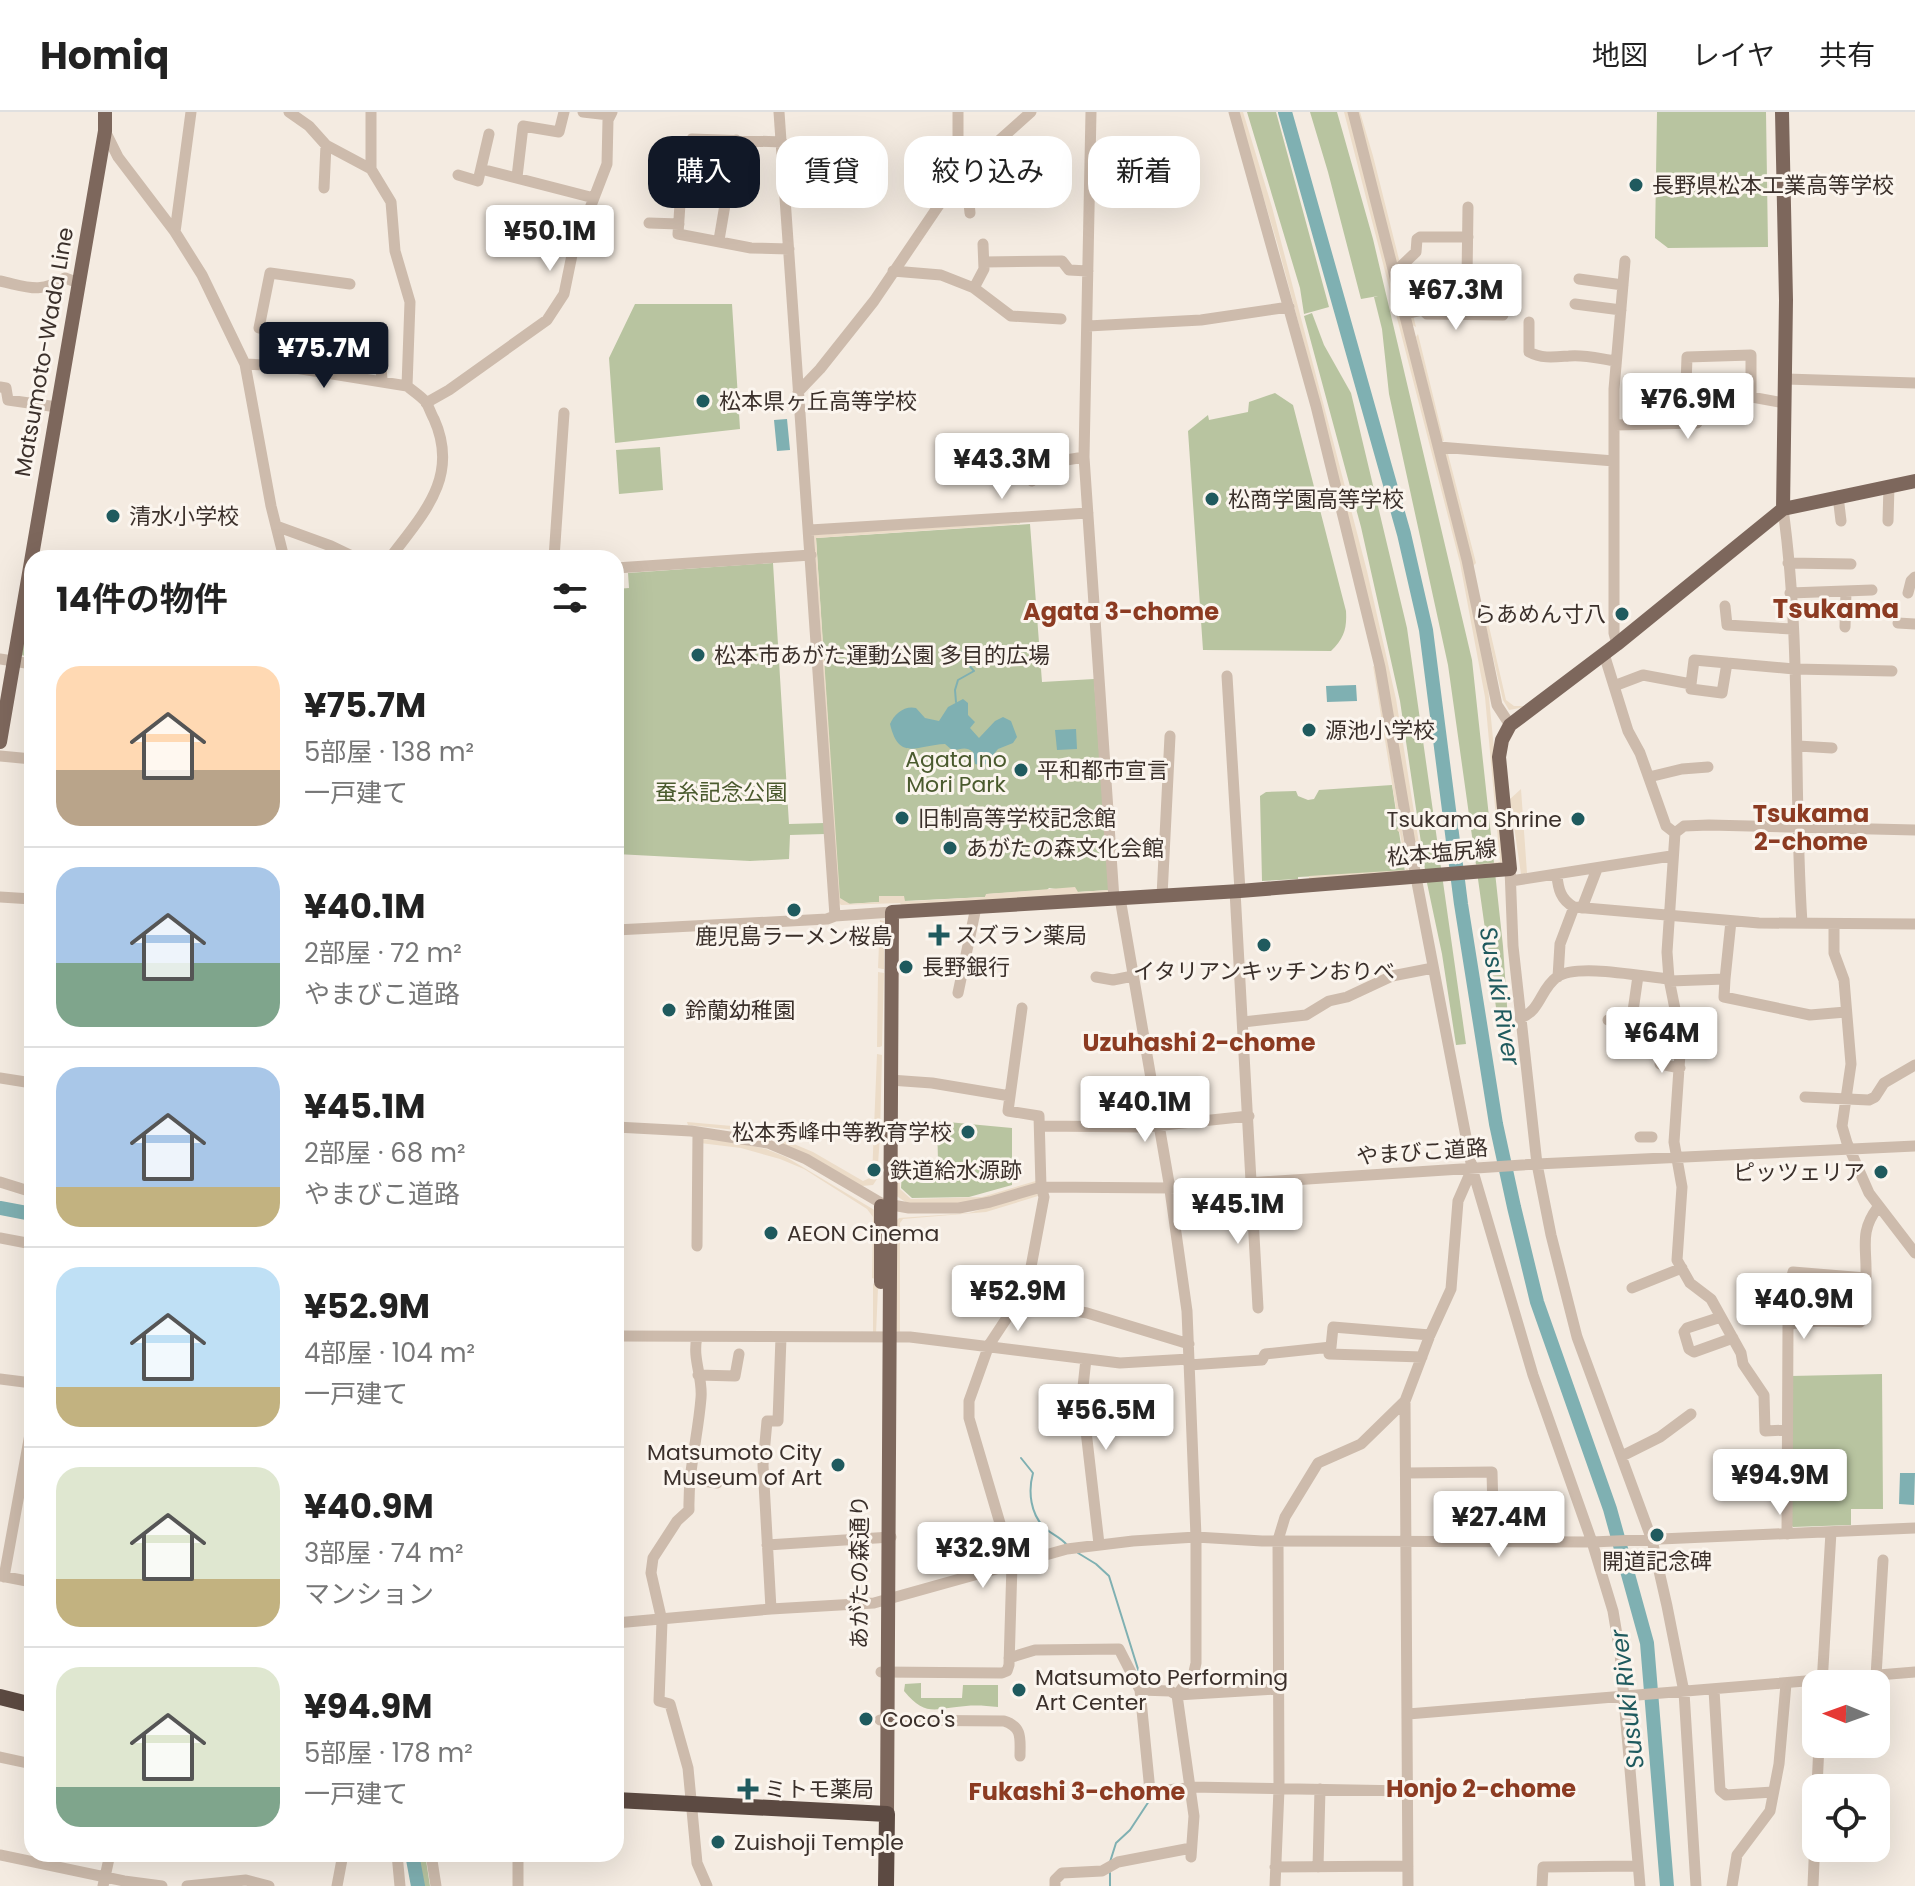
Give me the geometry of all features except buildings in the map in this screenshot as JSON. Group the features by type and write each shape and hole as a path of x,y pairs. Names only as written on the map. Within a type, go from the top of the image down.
{"highway":[{"path":"0,1697 24,1703"},
{"path":"624,1800 883,1814"},
{"path":"878,1886 883,1814"},
{"path":"883,1814 886,1886"}],"main road":[{"name":"Matsumoto-Wada Line","path":"29,550 79,283 105,131 105,112"},
{"path":"1782,112 1786,379 1783,509"},
{"path":"1510,725 1617,644 1783,509 1915,481"},
{"name":"Matsumoto-Wada Line","path":"0,742 7,660 24,574"},
{"name":"松本塩尻線","path":"892,912 1507,873 1499,757 1502,740 1510,725"},
{"name":"あがたの森通り","path":"883,1814 886,1205 883,1171 890,1139 892,912"}],"street":[{"path":"175,232 191,112"},
{"path":"289,112 309,126 326,145 371,169 391,202 395,251 410,302 407,386"},
{"path":"371,112 371,169"},
{"path":"517,177 523,126 559,132 564,112"},
{"path":"426,403 547,320 564,294 572,255 608,159 611,114 583,112"},
{"path":"779,112 781,136"},
{"path":"958,112 960,136"},
{"path":"1004,136 1031,112"},
{"path":"1055,1886 1055,1880 1062,1873 1191,1852 1194,1816 1177,1695 1194,1672 1196,1537 1189,1344 1183,1272 1170,1188 1117,898 1084,457 1091,112"},
{"path":"1234,112 1316,406 1380,667 1420,878 1433,968 1475,1168 1537,1389 1595,1542 1613,1611 1627,1696 1640,1886"},
{"path":"1353,112 1467,560 1497,705 1510,725"},
{"path":"105,131 118,157 175,232 202,275 245,364 282,550"},
{"path":"458,175 478,181 489,134"},
{"path":"324,188 326,145"},
{"path":"481,169 594,198"},
{"path":"1398,285 1427,277 1467,278 1468,207"},
{"path":"680,208 678,234 751,248 789,249"},
{"path":"719,240 724,208"},
{"path":"786,208 835,916"},
{"path":"798,392 874,301 938,208"},
{"path":"969,208 970,213"},
{"path":"649,223 679,224"},
{"path":"1395,272 1416,252 1420,237 1468,237"},
{"path":"974,288 984,262 983,244"},
{"path":"984,262 1062,261 1069,270 1088,271"},
{"path":"1617,644 1614,633 1616,361 1625,261"},
{"path":"893,271 941,275 974,288 1011,316 1061,319"},
{"path":"283,366 282,334 259,328 270,273 350,284"},
{"path":"0,281 38,289 50,288 65,278 79,283"},
{"path":"1579,279 1623,285"},
{"path":"1575,304 1621,310"},
{"path":"1088,326 1201,320 1289,307"},
{"path":"1405,314 1423,310 1427,314 1503,315"},
{"path":"1529,322 1529,352 1537,356 1616,361"},
{"path":"282,339 380,355 382,380"},
{"path":"1751,397 1751,355 1687,357 1686,385 1694,387 1784,403"},
{"path":"245,364 283,366 382,380 407,386 426,403 439,431 443,470 431,502 396,550"},
{"path":"1786,379 1915,383"},
{"path":"0,387 6,388 8,400 57,407"},
{"path":"1615,425 1697,423 1694,387"},
{"path":"555,550 564,413"},
{"path":"1439,447 1614,461"},
{"path":"1032,481 1031,462 1084,457"},
{"path":"1888,521 1889,486"},
{"path":"1838,496 1841,521"},
{"path":"1783,509 1798,746 1802,923"},
{"path":"810,530 1088,513"},
{"path":"276,526 339,550"},
{"path":"624,567 811,555"},
{"path":"1788,563 1846,561"},
{"path":"1908,593 1915,577"},
{"path":"1790,593 1872,590"},
{"path":"1842,621 1846,591"},
{"path":"1725,606 1727,625 1792,629"},
{"path":"1898,623 1915,624"},
{"path":"1604,654 1628,731 1649,777 1666,826 1675,833"},
{"path":"1727,663 1722,693 1691,689 1694,660 1794,669 1892,671"},
{"path":"1614,686 1643,675 1691,684"},
{"path":"1227,676 1258,1308"},
{"path":"1162,896 1170,736"},
{"path":"1798,746 1832,748"},
{"path":"0,756 24,758"},
{"path":"1649,777 1708,767"},
{"path":"1787,1430 1765,1431 1764,1395 1743,1364 1741,1353 1711,1299 1690,1283 1677,1260 1682,1187 1674,1142 1681,1039 1667,952 1671,856 1675,833 1684,826 1709,825 1915,830"},
{"path":"1671,856 1557,875 1507,873 1534,1164 1577,1337 1622,1456 1649,1540 1681,1692 1696,1886"},
{"path":"1520,1018 1535,1010 1558,977 1560,944 1597,869"},
{"path":"1557,875 1562,898 1578,907 1731,921 1915,924"},
{"path":"0,897 24,898"},
{"path":"624,930 827,919 892,912"},
{"path":"958,993 975,912"},
{"path":"1731,921 1724,997 1810,1015 1846,1012"},
{"path":"1834,925 1834,953 1844,980 1851,1064 1842,1126 1869,1193 1915,1253"},
{"path":"1243,1022 1306,1015 1329,1001 1347,997 1392,976 1433,968"},
{"path":"1558,977 1613,971 1670,980 1725,979"},
{"path":"1096,977 1113,980 1133,976"},
{"path":"1638,976 1632,1018 1638,1038 1681,1039"},
{"path":"885,1672 1007,1671 1012,1564 969,1418 969,1401 989,1345 1018,1301 1031,1267 1044,1197 1039,1116 1008,1111 1022,1008"},
{"path":"1608,1020 1632,1018"},
{"path":"1660,1064 1680,1068"},
{"path":"1805,1097 1869,1100 1875,1097 1884,1083 1915,1065"},
{"path":"0,1078 24,1082"},
{"path":"890,1080 932,1083 1010,1096"},
{"path":"1040,1126 1145,1127 1249,1116"},
{"name":"やまびこ道路","path":"624,1127 744,1138 781,1148 886,1205 959,1208 1041,1187 1170,1188 1534,1164 1915,1146"},
{"path":"697,1246 698,1132"},
{"path":"1408,1886 1405,1401 1451,1289 1458,1201 1475,1168"},
{"path":"0,1182 24,1190"},
{"path":"1787,1534 1788,1324 1860,1322 1866,1278 1864,1237 1868,1220 1878,1207"},
{"path":"0,1238 24,1242"},
{"path":"1632,1288 1682,1268"},
{"path":"1792,1324 1785,1303 1793,1272 1866,1278"},
{"path":"1018,1301 1087,1313 1189,1344"},
{"path":"1721,1317 1687,1328 1684,1332 1689,1349 1694,1352 1733,1338"},
{"path":"624,1336 910,1337 1120,1363 1262,1360 1265,1354 1331,1347 1333,1327 1430,1335"},
{"path":"697,1337 695,1357 701,1399 689,1479 689,1510 677,1521 653,1558 651,1573 662,1621 659,1701 670,1704 688,1768 697,1863 707,1886"},
{"path":"771,1609 763,1465 767,1421 778,1421 781,1337"},
{"path":"698,1375 735,1376 739,1354"},
{"path":"1329,1354 1422,1357"},
{"path":"1086,1359 1082,1396 1099,1544"},
{"path":"0,1379 24,1382"},
{"path":"1275,1886 1279,1789 1278,1540 1285,1517 1318,1463 1361,1444 1405,1401"},
{"path":"1622,1456 1660,1437 1691,1414"},
{"path":"24,1464 2,1576 24,1580"},
{"path":"1407,1473 1492,1472 1493,1510"},
{"path":"689,1479 717,1483"},
{"path":"624,1623 886,1600 1070,1548 1099,1544 1196,1537 1595,1542 1915,1528"},
{"path":"1823,1670 1831,1532"},
{"path":"767,1545 886,1537"},
{"path":"1876,1670 1883,1560"},
{"path":"1009,1658 1035,1650 1119,1649 1143,1690 1150,1791 1156,1793 1191,1787 1408,1791"},
{"path":"1890,1675 1915,1672"},
{"path":"1732,1886 1737,1855 1770,1811 1786,1684"},
{"path":"1408,1714 1802,1684"},
{"path":"1143,1690 1170,1691 1177,1695 1278,1689"},
{"path":"1714,1690 1720,1790 1726,1795 1773,1792"},
{"path":"885,1720 1010,1723 1020,1732 1020,1756"},
{"path":"0,1757 24,1762"},
{"path":"1318,1867 1320,1789"},
{"path":"0,1855 24,1861"},
{"path":"27,1862 104,1882 162,1886"},
{"path":"104,1882 108,1862"},
{"path":"337,1886 342,1862"},
{"path":"398,1862 400,1886"},
{"path":"432,1862 436,1886"},
{"path":"518,1862 518,1886"},
{"path":"1813,1886 1814,1862"},
{"path":"1275,1867 1408,1866"},
{"path":"1542,1886 1543,1867 1638,1866"},
{"path":"187,1886 246,1880 269,1886"}],"green space":[{"path":"1247,112 1276,112 1329,307 1304,314 1300,288"},
{"path":"1310,112 1337,112 1373,239 1472,660 1503,946 1509,1035 1500,1036 1448,665 1389,394 1382,329 1374,297 1378,296 1361,299"},
{"path":"1657,112 1766,112 1768,247 1668,248 1655,238"},
{"path":"635,304 732,304 740,429 615,443 609,358"},
{"path":"1312,313 1324,345 1351,393 1407,628 1466,1044 1456,1045 1427,883 1400,701 1361,527 1304,316"},
{"path":"1275,393 1293,405 1346,611 1345,628 1331,651 1203,650 1188,431 1208,415 1209,420 1248,412 1249,402"},
{"path":"660,447 663,490 619,494 616,450"},
{"name":"Agata no Mori Park","path":"1030,524 1042,682 1094,679 1109,890 1077,892 1049,888 987,894 985,897 904,901 904,896 880,896 879,902 846,904 839,898 816,538"},
{"name":"蚕糸記念公園","path":"773,563 789,824 825,823 825,834 790,835 789,859 750,861 624,854 624,588 629,588 628,573"},
{"path":"24,633 24,656 20,655"},
{"path":"1392,785 1405,872 1262,881 1260,796 1266,792 1296,791 1298,796 1308,800 1314,799 1319,790"},
{"path":"937,1121 1012,1128 1012,1185 969,1197 912,1198 901,1188 902,1173 909,1174 914,1180 922,1177 930,1181 938,1161"},
{"path":"1882,1374 1883,1509 1851,1509 1851,1525 1793,1527 1791,1376"},
{"path":"921,1683 921,1698 962,1698 963,1685 998,1685 998,1707 925,1708 904,1691 905,1684"},
{"path":"416,1862 426,1862 430,1886 421,1886"}],"shaded area":[{"path":"1238,112 1243,112 1272,207 1367,571 1396,699 1421,856 1416,857 1319,400"},
{"path":"1344,112 1349,112 1464,560 1487,677 1504,852 1502,865 1423,870 1500,862 1485,697 1460,563"},
{"path":"1357,112 1360,112 1373,156 1416,327 1412,325"},
{"path":"1418,334 1444,441 1441,440 1416,337"},
{"path":"1447,450 1476,563 1473,566 1444,454"},
{"path":"1020,522 816,538 840,898 850,904 879,902 879,896 904,896 905,901 912,901 1075,887 1078,892 1109,890 1108,893 903,907 900,903 841,905 838,902 814,535"},
{"path":"1485,609 1506,700 1514,706 1524,706 1520,708 1509,710 1503,700 1483,614"},
{"path":"1373,666 1409,872 1309,880 1309,876 1406,870 1397,830 1399,827"},
{"path":"1521,789 1527,873 1521,874 1510,799"},
{"path":"880,920 884,921 884,969 878,968"},
{"path":"878,972 884,973 880,1047 877,1047"},
{"path":"877,1054 882,1055 880,1135 877,1179 873,1185 862,1186 811,1156 770,1139 745,1131 688,1125 687,1122 732,1126 770,1134 813,1152 863,1181 872,1177"},
{"path":"702,1139 734,1142 786,1157 876,1211 875,1279 872,1278 873,1217 867,1209 804,1169 741,1148 700,1143"},
{"path":"897,1146 900,1189 911,1199 982,1197 1039,1180 991,1198 961,1203 907,1203 895,1195"},
{"path":"1037,1193 1038,1196 986,1212 903,1219 900,1223 900,1333 896,1331 896,1221 899,1218 969,1213"},
{"path":"873,1283 878,1288 876,1334 873,1334"}],"water":[{"path":"787,419 790,450 777,451 774,420"},
{"path":"1356,685 1357,701 1327,702 1326,686"},
{"path":"963,699 968,703 968,715 975,722 970,728 979,738 1003,717 1011,721 1017,737 1013,743 998,749 984,766 975,764 973,752 967,749 952,750 945,744 910,749 898,743 890,724 904,709 916,708 925,718 939,721 948,707"},
{"path":"1076,729 1077,749 1057,750 1055,730"},
{"path":"1900,1473 1915,1473 1914,1505 1899,1504"}],"waterway":[{"name":"Susuki River","path":"1285,112 1404,534 1426,630 1461,904 1496,1124 1514,1207 1537,1302 1610,1509 1647,1643 1667,1886"},
{"path":"1015,649 1019,645"},
{"path":"956,702 958,680 974,671 961,656 963,650 990,663 1000,661 1014,650"},
{"path":"0,1208 24,1212"},
{"path":"1021,1458 1033,1473 1031,1495 1037,1517 1046,1529 1067,1545"},
{"path":"1078,1553 1109,1576 1142,1682"},
{"path":"1110,1862 1116,1843 1130,1830 1153,1795"},
{"path":"414,1862 418,1886"},
{"path":"1110,1873 1110,1886"}],"place":[{"name":"長野県松本工業高等学校","path":"1636,185"},
{"name":"松本県ヶ丘高等学校","path":"703,401"},
{"name":"松商学園高等学校","path":"1212,499"},
{"name":"清水小学校","path":"113,516"},
{"name":"らあめん寸八","path":"1622,614"},
{"name":"松本市あがた運動公園 多目的広場","path":"698,655"},
{"name":"源池小学校","path":"1309,730"},
{"name":"平和都市宣言","path":"1021,770"},
{"name":"旧制高等学校記念館","path":"902,818"},
{"name":"Tsukama Shrine","path":"1578,819"},
{"name":"あがたの森文化会館","path":"950,848"},
{"name":"鹿児島ラーメン桜島","path":"794,910"},
{"name":"スズラン薬局","path":"939,935"},
{"name":"イタリアンキッチンおりべ","path":"1264,945"},
{"name":"長野銀行","path":"906,967"},
{"name":"鈴蘭幼稚園","path":"669,1010"},
{"name":"松本秀峰中等教育学校","path":"968,1132"},
{"name":"鉄道給水源跡","path":"874,1170"},
{"name":"ピッツェリア","path":"1881,1172"},
{"name":"AEON Cinema","path":"771,1233"},
{"name":"Matsumoto City Museum of Art","path":"838,1465"},
{"name":"開道記念碑","path":"1657,1535"},
{"name":"Matsumoto Performing Art Center","path":"1019,1690"},
{"name":"Coco's","path":"866,1719"},
{"name":"ミトモ薬局","path":"748,1789"},
{"name":"Zuishoji Temple","path":"718,1842"}],"district":[{"name":"Tsukama","path":"1836,609"},
{"name":"Agata 3-chome","path":"1121,611"},
{"name":"Tsukama 2-chome","path":"1811,827"},
{"name":"Uzuhashi 2-chome","path":"1199,1042"},
{"name":"Honjo 2-chome","path":"1481,1788"},
{"name":"Fukashi 3-chome","path":"1077,1791"}]}
